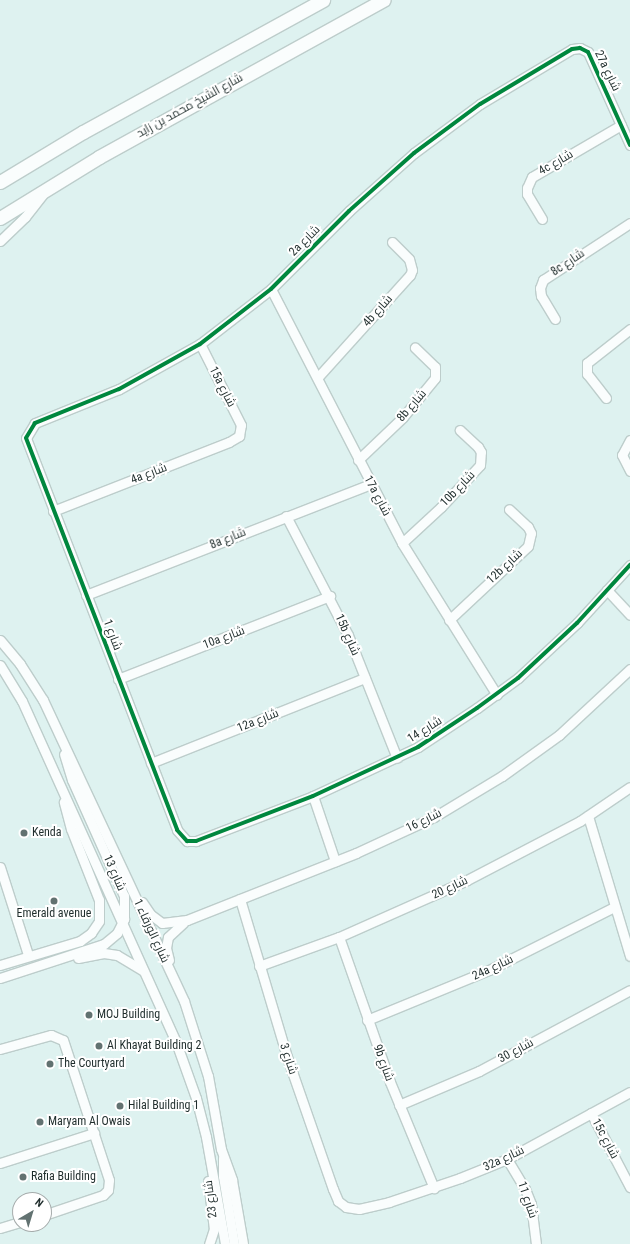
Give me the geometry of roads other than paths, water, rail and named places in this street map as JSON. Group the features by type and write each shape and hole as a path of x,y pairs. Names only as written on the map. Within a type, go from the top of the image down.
{"highway":[{"path":"0,182 83,132 323,0"},
{"name":"شارع الشيخ محمد بن زايد","path":"0,218 45,189 383,0"}],"street":[{"name":"2a شارع","path":"28,432 35,423 119,389 200,344 272,289 366,195 447,128 551,60 576,48 585,49"},
{"name":"27a شارع","path":"585,49 590,56 630,145"},
{"name":"4c شارع","path":"542,219 527,194 527,188 532,177 621,125"},
{"path":"0,241 25,217 45,189"},
{"name":"8c شارع","path":"556,319 541,296 540,288 543,280 630,223"},
{"name":"4b شارع","path":"318,377 410,275 412,270 409,259 392,242"},
{"name":"17a شارع","path":"272,289 318,377 370,484 402,543 448,620 497,695"},
{"path":"606,398 587,374 586,363 630,329"},
{"name":"15a شارع","path":"200,344 242,431"},
{"name":"8b شارع","path":"358,460 403,417 435,378 435,367 416,348"},
{"name":"10b شارع","path":"402,543 441,507 480,465 482,459 478,447 460,430"},
{"name":"4a شارع","path":"53,511 229,442 239,436 242,431"},
{"name":"شارع 1","path":"28,432 27,444 118,679 177,830 187,841"},
{"path":"630,440 622,454 630,471"},
{"name":"8a شارع","path":"86,595 370,484"},
{"name":"12b شارع","path":"448,620 528,546 530,533 528,527 509,509"},
{"name":"15b شارع","path":"286,516 330,596 397,758"},
{"name":"شارع 14","path":"187,841 196,841 313,796 397,758 497,695 558,642 630,565"},
{"path":"605,592 627,613"},
{"name":"10a شارع","path":"118,679 330,596"},
{"name":"شارع الورقاء 1","path":"0,640 36,688 63,741 178,988 194,1029 208,1076 223,1155 230,1174 243,1244"},
{"name":"شارع الورقاء 1","path":"0,665 19,695 145,972 185,1066 210,1153 225,1244"},
{"name":"شارع 16","path":"131,888 150,914 158,921 171,924 187,920 338,860 442,813 502,776 559,735 630,669"},
{"name":"12a شارع","path":"151,763 365,678"},
{"name":"شارع 13","path":"0,978 67,957 108,942 122,924 126,907 124,896 72,780 63,741"},
{"name":"شارع 13","path":"0,965 84,939 94,929 100,916 100,900 71,829 61,787"},
{"name":"شارع 20","path":"259,966 339,937 467,880 588,816 630,787"},
{"path":"313,796 338,860"},
{"path":"588,816 614,907 630,956"},
{"path":"0,867 4,897 28,956"},
{"name":"شارع 3","path":"237,900 338,1201 346,1207 356,1209 369,1206"},
{"name":"24a شارع","path":"367,1020 489,970 614,907"},
{"name":"شارع 16","path":"178,988 166,944 171,931 187,920"},
{"name":"9b شارع","path":"339,937 367,1020 399,1105 434,1188"},
{"path":"67,957 113,954 128,959 145,972"},
{"name":"شارع 30","path":"399,1105 479,1071 630,990"},
{"path":"0,1049 48,1035 60,1037 65,1043 109,1180 108,1190 99,1197 52,1212"},
{"name":"32a شارع","path":"369,1206 434,1188 507,1159 630,1092"},
{"name":"15c شارع","path":"591,1113 630,1186"},
{"path":"0,1163 94,1133"},
{"name":"شارع 23","path":"209,1244 214,1229 208,1178 210,1153"},
{"name":"شارع 23","path":"223,1155 223,1176 234,1244"},
{"name":"شارع 11","path":"507,1159 523,1184 531,1204 536,1244"},
{"path":"0,1228 12,1224"},
{"path":"240,1227 248,1244"}],"place":[{"name":"Kenda","path":"24,833"},
{"name":"Emerald avenue","path":"54,901"},
{"name":"MOJ Building","path":"89,1015"},
{"name":"Al Khayat Building 2","path":"99,1046"},
{"name":"The Courtyard","path":"50,1064"},
{"name":"Hilal Building 1","path":"120,1106"},
{"name":"Maryam Al Owais","path":"40,1122"},
{"name":"Rafia Building","path":"23,1177"}]}
